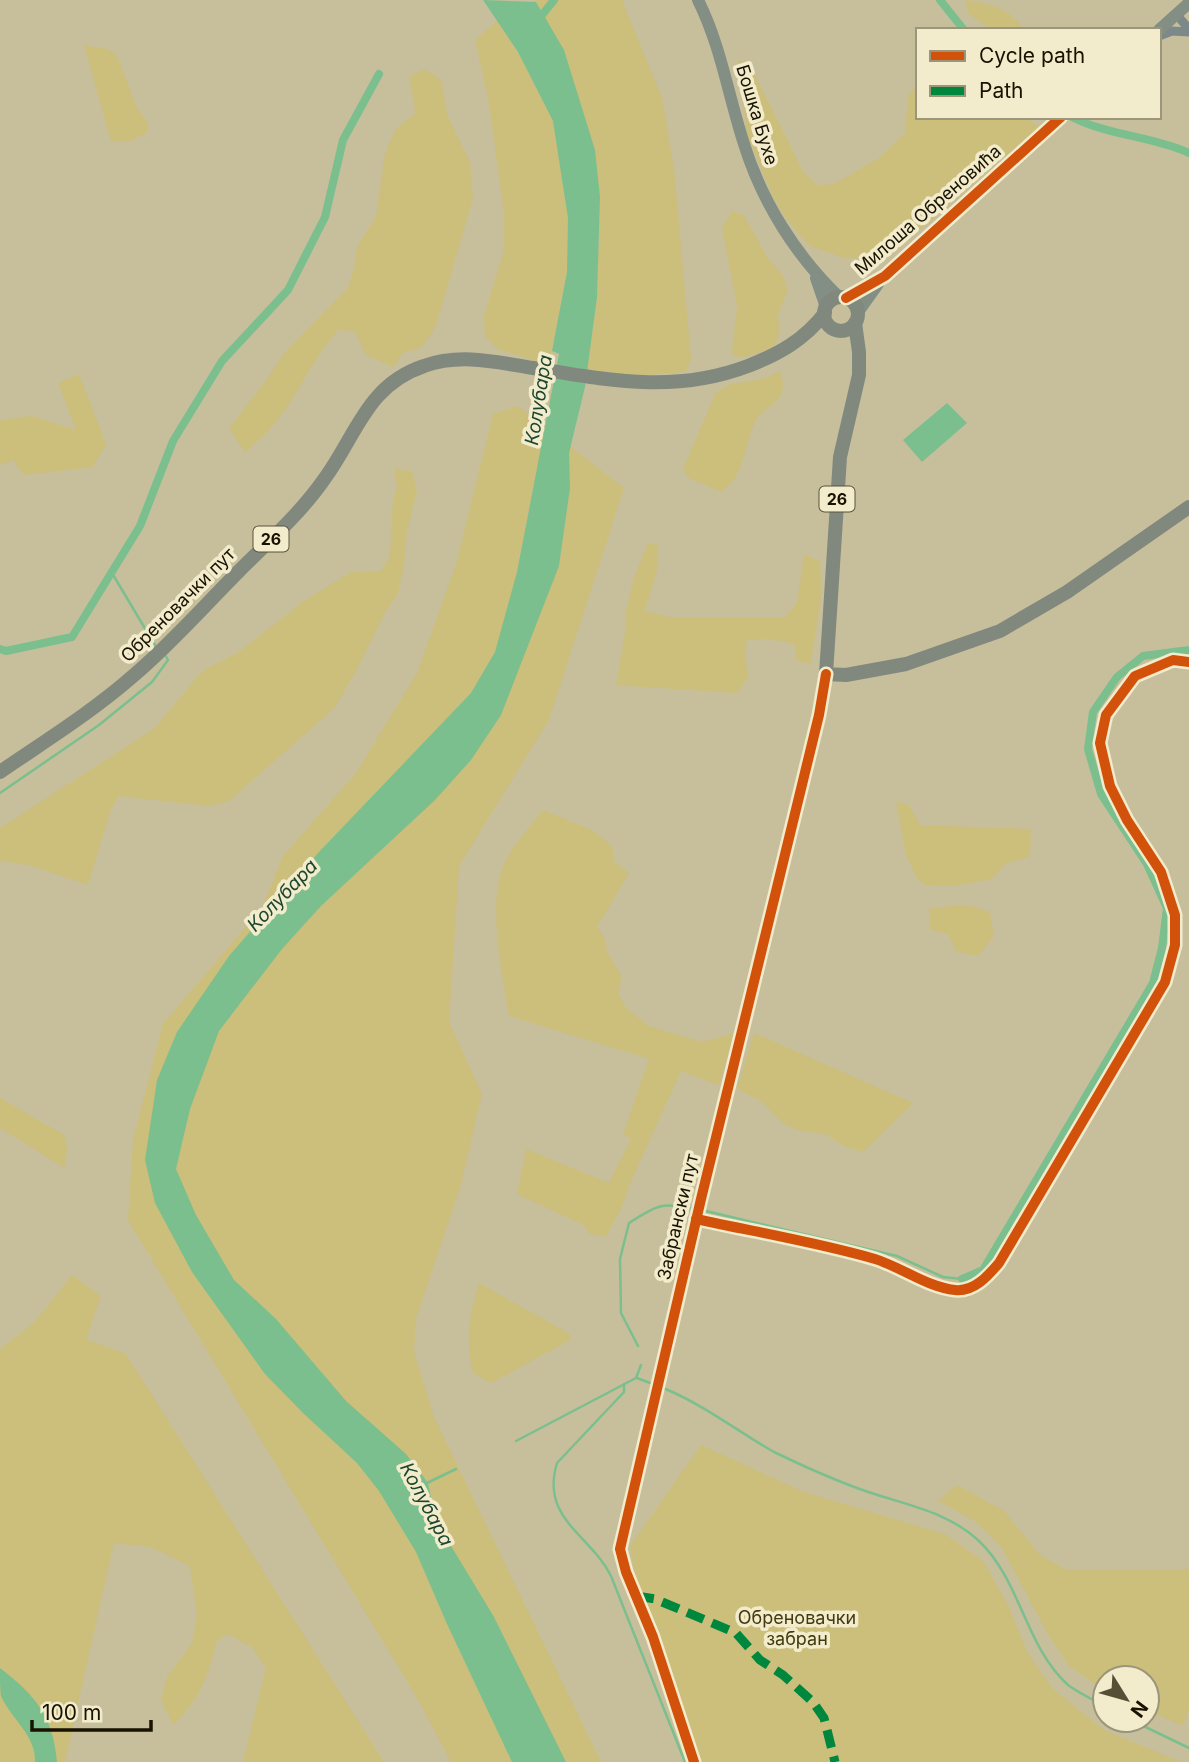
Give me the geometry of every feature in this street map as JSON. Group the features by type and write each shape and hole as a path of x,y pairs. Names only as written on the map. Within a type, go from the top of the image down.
{"main road":[{"name":"Бошка Бухе","path":"698,0 717,43 744,145 761,187 783,230 813,271 843,298"},
{"path":"1161,28 1189,3"},
{"name":"Милоша Обреновића","path":"489,360 615,381 659,383 701,379 743,368 847,324 885,276 1059,119"},
{"name":"Бошка Бухе","path":"813,271 825,310"},
{"name":"Милоша Обреновића","path":"843,298 885,276"},
{"path":"843,298 854,304 847,324"},
{"name":"26","path":"826,674 840,457 843,435 857,386 859,363 847,324 828,324 825,310 833,299 843,298"},
{"name":"Милоша Обреновића","path":"787,349 809,333 825,310"},
{"name":"Обреновачки пут","path":"0,772 90,710 160,651 312,495 337,461 366,409 390,383 405,373 432,363 457,359 489,360"},
{"path":"826,674 846,675 906,664 1000,631 1068,592 1189,507"}],"street":[{"path":"1177,14 1189,30"},
{"path":"1161,35 1171,31 1189,30"},
{"name":"Забрански пут","path":"694,1762 653,1637 626,1572 620,1549 701,1199 819,715 826,674"}],"green space":[{"path":"535,0 622,0 662,98 674,168 691,358 686,372 633,376 587,370 597,297 600,198 595,150 580,105"},
{"path":"966,0 1007,13 1022,28 988,28 968,13"},
{"path":"497,21 518,52 553,121 568,218 567,272 552,351 549,362 545,364 498,349 485,337 484,316 504,250 504,213 489,103 475,40"},
{"path":"84,45 107,49 117,55 137,108 148,123 147,133 129,141 114,142 110,138"},
{"path":"738,59 752,69 803,171 817,185 834,184 879,158 905,133 908,97 916,86 916,119 1028,119 1039,127 887,258 872,255 847,259 810,246 786,219 773,197 747,134"},
{"path":"425,69 441,80 448,117 470,162 473,198 436,326 422,347 403,353 393,367 366,355 355,331 338,330 282,414 245,452 229,428 285,352 348,288 357,247 376,216 385,153 396,129 416,113 409,77"},
{"path":"732,211 744,215 767,257 783,276 788,290 778,314 777,341 771,349 744,357 732,353 737,306 722,228"},
{"path":"781,371 782,393 758,417 740,467 729,485 721,492 689,478 683,469 716,392 731,384 764,379"},
{"path":"79,374 106,444 93,467 24,475 13,460 0,465 0,420 32,416 76,430 58,383"},
{"path":"518,406 624,488 549,720 459,866 449,1022 482,1094 460,1188 416,1319 414,1351 434,1417 601,1762 451,1762 417,1698 128,1220 133,1140 163,1024 262,908 283,856 356,773 417,673 456,564 493,414"},
{"path":"394,468 412,471 417,492 407,530 404,567 397,596 387,609 335,707 229,801 209,806 119,796 111,810 88,885 32,866 0,862 0,828 154,729 202,671 239,652 301,603 351,572 381,571 390,555 393,501 397,486"},
{"path":"648,543 658,545 658,567 645,611 670,617 785,617 797,603 804,554 820,561 821,597 811,663 797,662 794,644 770,639 747,640 745,653 748,678 737,693 616,685 626,612 633,581"},
{"path":"896,802 909,805 920,825 1031,829 1030,857 1006,863 992,879 955,886 925,885 917,879 906,855"},
{"path":"543,810 594,831 612,847 615,863 629,873 597,927 604,937 607,952 622,977 618,992 626,1008 649,1026 702,1042 734,1033 719,1085 681,1071 606,1237 590,1234 584,1225 517,1194 526,1149 609,1183 631,1139 623,1134 649,1059 509,1016 497,936 500,874 519,840"},
{"path":"968,905 990,912 994,935 978,956 956,951 949,935 930,929 929,908"},
{"path":"754,1033 913,1103 863,1152 846,1147 825,1134 801,1131 784,1124 761,1101 737,1089"},
{"path":"0,1098 64,1135 67,1148 65,1168 0,1128"},
{"path":"72,1275 101,1296 86,1339 126,1354 384,1762 243,1762 266,1668 252,1647 227,1634 216,1642 206,1677 196,1697 173,1725 161,1700 167,1677 192,1643 197,1616 190,1566 151,1547 114,1543 65,1762 0,1762 0,1349 35,1322"},
{"path":"479,1283 570,1334 570,1340 491,1383 473,1373 469,1328"},
{"name":"Обреновачки забран","path":"701,1445 804,1492 945,1534 983,1561 1008,1605 1028,1653 1052,1688 1091,1720 1091,1734 1114,1734 1181,1762 701,1762 637,1585 630,1546"},
{"path":"957,1485 1004,1511 1040,1555 1065,1569 1189,1569 1189,1710 1183,1726 1161,1716 1161,1664 1091,1664 1091,1681 1069,1666 1047,1633 1001,1546 975,1521 938,1501"}],"water":[{"name":"Колубара","path":"483,0 536,2 564,50 595,150 600,197 597,297 585,387 569,453 570,488 559,566 501,715 471,760 435,800 321,906 282,949 219,1031 190,1109 176,1169 196,1215 234,1280 276,1319 346,1401 406,1454 428,1483 436,1521 494,1617 566,1762 512,1762 416,1552 379,1491 357,1463 265,1374 192,1272 155,1203 145,1160 157,1080 177,1032 229,956 319,852 471,693 495,652 517,572 559,354 552,351 567,272 568,218 553,121 518,52"},
{"path":"947,403 967,423 922,462 903,440"},
{"path":"0,1668 32,1697 40,1708 51,1732 57,1762 35,1762 32,1744 1,1696"}],"waterway":[{"path":"538,20 554,0"},
{"path":"940,0 962,28"},
{"path":"0,649 6,651 72,637 140,526 173,441 222,361 288,290 325,217 343,140 379,74"},
{"path":"1077,119 1189,153"},
{"path":"112,573 156,647"},
{"path":"962,1279 983,1270 1153,983 1162,948 1167,908 1147,864 1101,794 1088,749 1093,712 1117,677 1143,656 1189,650"},
{"path":"0,793 99,725 152,682 168,660 164,653"},
{"path":"638,1346 621,1313 620,1259 629,1223 659,1207 672,1205 692,1208"},
{"path":"706,1211 897,1256 943,1277 962,1279"},
{"path":"516,1441 636,1378 641,1365"},
{"path":"637,1378 650,1383"},
{"path":"624,1384 624,1392 557,1463 555,1498 570,1525 602,1561 611,1576 685,1762"},
{"path":"663,1388 692,1402 784,1457 857,1488 937,1514 966,1530 993,1557 1005,1575 1032,1633 1054,1669 1068,1685 1091,1699"},
{"name":"Колубара","path":"427,1483 456,1469"},
{"path":"1160,1734 1189,1748"}],"marked path":[{"path":"636,1596 655,1599 736,1633 760,1660 783,1675 813,1702 824,1718 835,1762"}],"cycle path":[{"path":"846,298 885,276 1059,119"},
{"path":"696,1219 875,1259 934,1285 955,1290 974,1286 995,1268 1165,982 1175,945 1175,915 1161,872 1127,820 1110,786 1100,743 1106,715 1135,676 1173,660 1189,662"},
{"path":"694,1762 653,1637 626,1572 620,1549 701,1199 819,715 826,674"}]}
